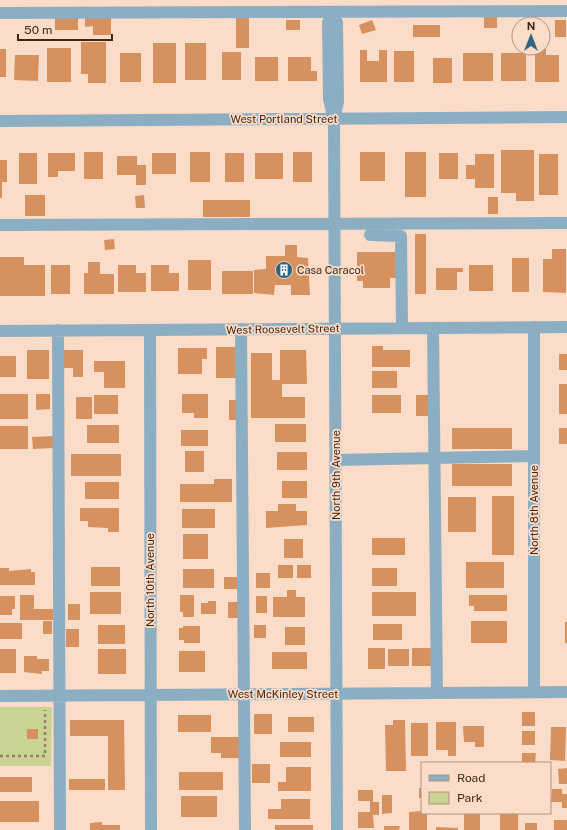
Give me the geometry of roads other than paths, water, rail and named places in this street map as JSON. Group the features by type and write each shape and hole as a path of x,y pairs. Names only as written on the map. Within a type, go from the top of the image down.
{"street":[{"path":"0,13 567,11"},
{"name":"North 9th Avenue","path":"333,22 329,99 334,119 337,830"},
{"name":"West Portland Street","path":"0,121 567,117"},
{"path":"0,225 567,223"},
{"path":"370,235 401,236 402,328"},
{"name":"North 8th Avenue","path":"534,327 534,692"},
{"name":"West Roosevelt Street","path":"0,331 335,328 567,328"},
{"path":"433,328 436,693"},
{"path":"241,329 245,830"},
{"path":"58,330 60,830"},
{"name":"North 10th Avenue","path":"150,330 151,830"},
{"path":"336,460 534,456"},
{"name":"West McKinley Street","path":"0,696 567,692"}],"place":[{"name":"Casa Caracol","path":"284,270"}]}
